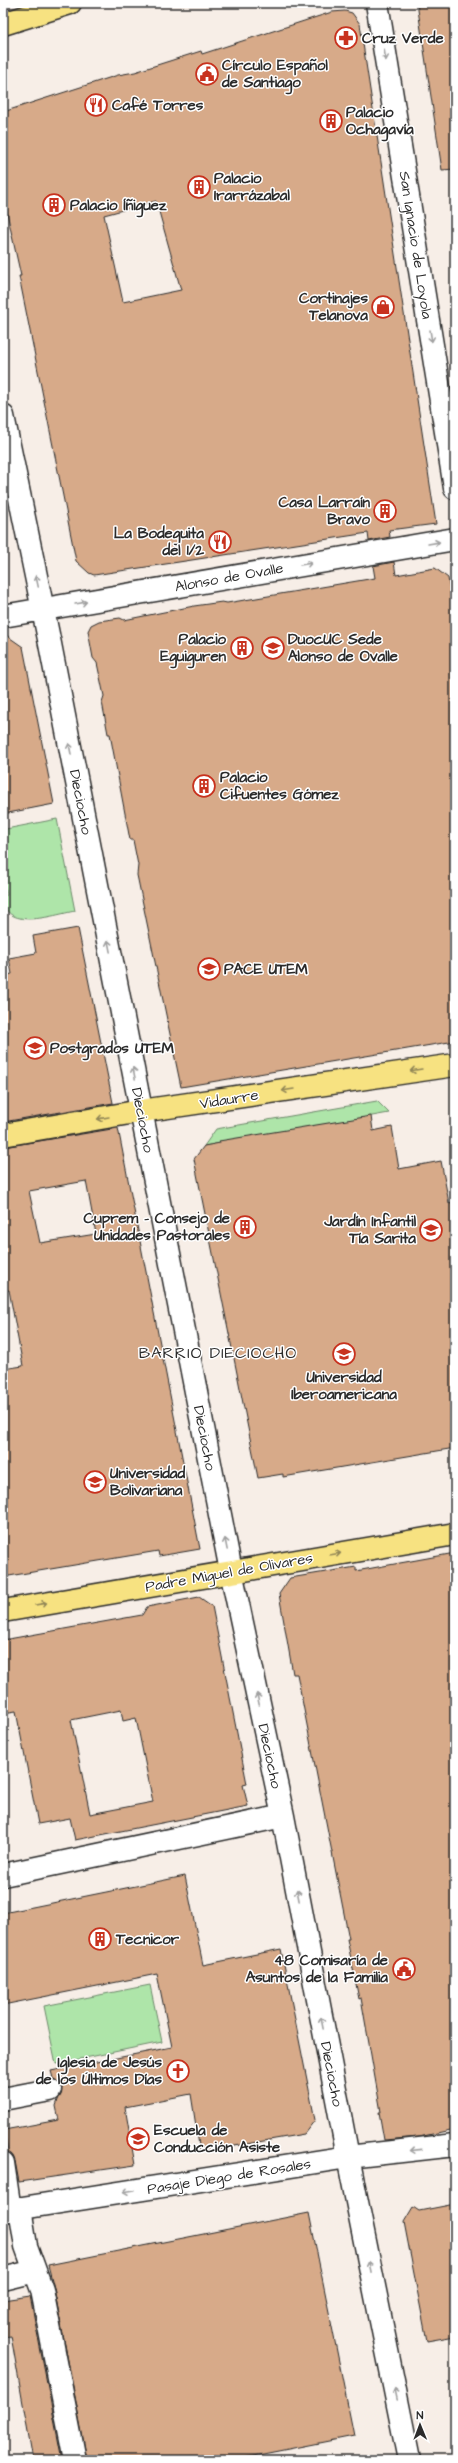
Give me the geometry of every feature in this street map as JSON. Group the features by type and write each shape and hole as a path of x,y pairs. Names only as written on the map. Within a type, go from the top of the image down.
{"main road":[{"path":"3,24 70,3"},
{"name":"Vidaurre","path":"3,1135 141,1111 455,1065"},
{"name":"Padre Miguel de Olivares","path":"3,1611 455,1534"}],"street":[{"name":"San Ignacio de Loyola","path":"377,3 455,488"},
{"name":"Dieciocho","path":"3,416 43,610 231,1571 283,1816 348,2157 409,2460"},
{"name":"Alonso de Ovalle","path":"3,616 455,539"},
{"path":"3,1875 283,1816"},
{"path":"3,2100 50,2090"},
{"name":"Pasaje Diego de Rosales","path":"11,2210 348,2157 455,2145"},
{"path":"3,2163 11,2210 42,2290 75,2460"},
{"path":"3,2279 35,2271"}],"green space":[{"path":"57,819 75,911 31,919 11,915 5,907 3,896 7,895 3,876 3,832 6,829"},
{"path":"377,1101 389,1113 204,1146 216,1129"},
{"path":"150,1985 162,2042 56,2064 44,2006"}],"building":[{"path":"417,3 455,3 455,169 442,170"},
{"path":"345,11 352,13 360,24 436,524 389,530 390,537 369,541 368,533 94,575 89,573 76,561 19,276 21,276 3,195 3,112 118,75 135,72 201,51 202,54 332,12","holes":["156,201 181,290 123,302 104,215"]},
{"path":"394,562 396,575 435,568 448,578 455,622 455,1041 181,1087 137,875 138,865 133,840 130,840 110,734 108,734 102,702 104,696 97,663 93,658 88,631 91,625 99,621 120,618 124,620 194,606 222,602 227,603 375,578 373,566"},
{"path":"3,633 23,647 54,804 3,814"},
{"path":"78,928 113,1103 3,1122 3,976 12,974 9,958 36,953 33,936"},
{"path":"371,1116 373,1131 392,1127 399,1169 441,1161 449,1203 455,1202 455,1448 283,1477 283,1474 258,1478 194,1159 204,1146 220,1143 219,1141"},
{"path":"118,1128 200,1549 159,1556 158,1551 3,1577 3,1369 23,1366 9,1290 3,1291 3,1147","holes":["86,1181 96,1234 40,1243 29,1191"]},
{"path":"455,1553 455,2129 419,2137 384,2140 379,2112 381,2112 361,1998 359,1999 347,1939 349,1939 297,1674 293,1674 279,1594 290,1578 356,1567 356,1571"},
{"path":"199,1597 212,1606 247,1784 243,1785 248,1806 75,1840 70,1818 38,1824 16,1711 3,1713 3,1640 142,1615 147,1607","holes":["121,1710 123,1721 136,1718 153,1802 90,1814 71,1720"]},
{"path":"185,1876 203,1965 281,1949 315,2120 304,2134 200,2152 191,2094 125,2107 135,2165 19,2182 15,2161 8,2152 4,2130 59,2120 56,2106 62,2088 59,2082 53,2078 51,2071 172,2047 157,1974 3,2005 3,1913"},
{"path":"455,2204 455,2336 427,2341 404,2222 413,2207 419,2211"},
{"path":"309,2213 354,2436 233,2460 87,2460 54,2288 48,2265"},
{"path":"30,2296 62,2460 33,2460 11,2336 3,2337 3,2300"}],"place":[{"name":"Cruz Verde","path":"346,38"},
{"name":"Círculo Español de Santiago","path":"207,74"},
{"name":"Café Torres","path":"96,105"},
{"name":"Palacio Ochagavía","path":"331,121"},
{"name":"Palacio Irarrázabal","path":"199,187"},
{"name":"Palacio Íñiguez","path":"54,205"},
{"name":"Cortinajes Telanova","path":"383,307"},
{"name":"Casa Larraín Bravo","path":"385,511"},
{"name":"La Bodeguita del 1/2","path":"220,542"},
{"name":"Palacio Eguiguren","path":"242,648"},
{"name":"DuocUC Sede Alonso de Ovalle","path":"273,648"},
{"name":"Palacio Cifuentes Gómez","path":"204,786"},
{"name":"PACE UTEM","path":"209,969"},
{"name":"Postgrados UTEM","path":"35,1048"},
{"name":"Cuprem - Consejo de Unidades Pastorales","path":"245,1227"},
{"name":"Jardín Infantil Tía Sarita","path":"431,1230"},
{"name":"Universidad Iberoamericana","path":"344,1354"},
{"name":"Universidad Bolivariana","path":"95,1482"},
{"name":"Tecnicor","path":"100,1939"},
{"name":"48 Comisaría de Asuntos de la Familia","path":"404,1969"},
{"name":"Iglesia de Jesús de los Últimos Días","path":"178,2071"},
{"name":"Escuela de Conducción Asiste","path":"138,2139"}],"district":[{"name":"BARRIO DIECIOCHO","path":"218,1352"}]}
